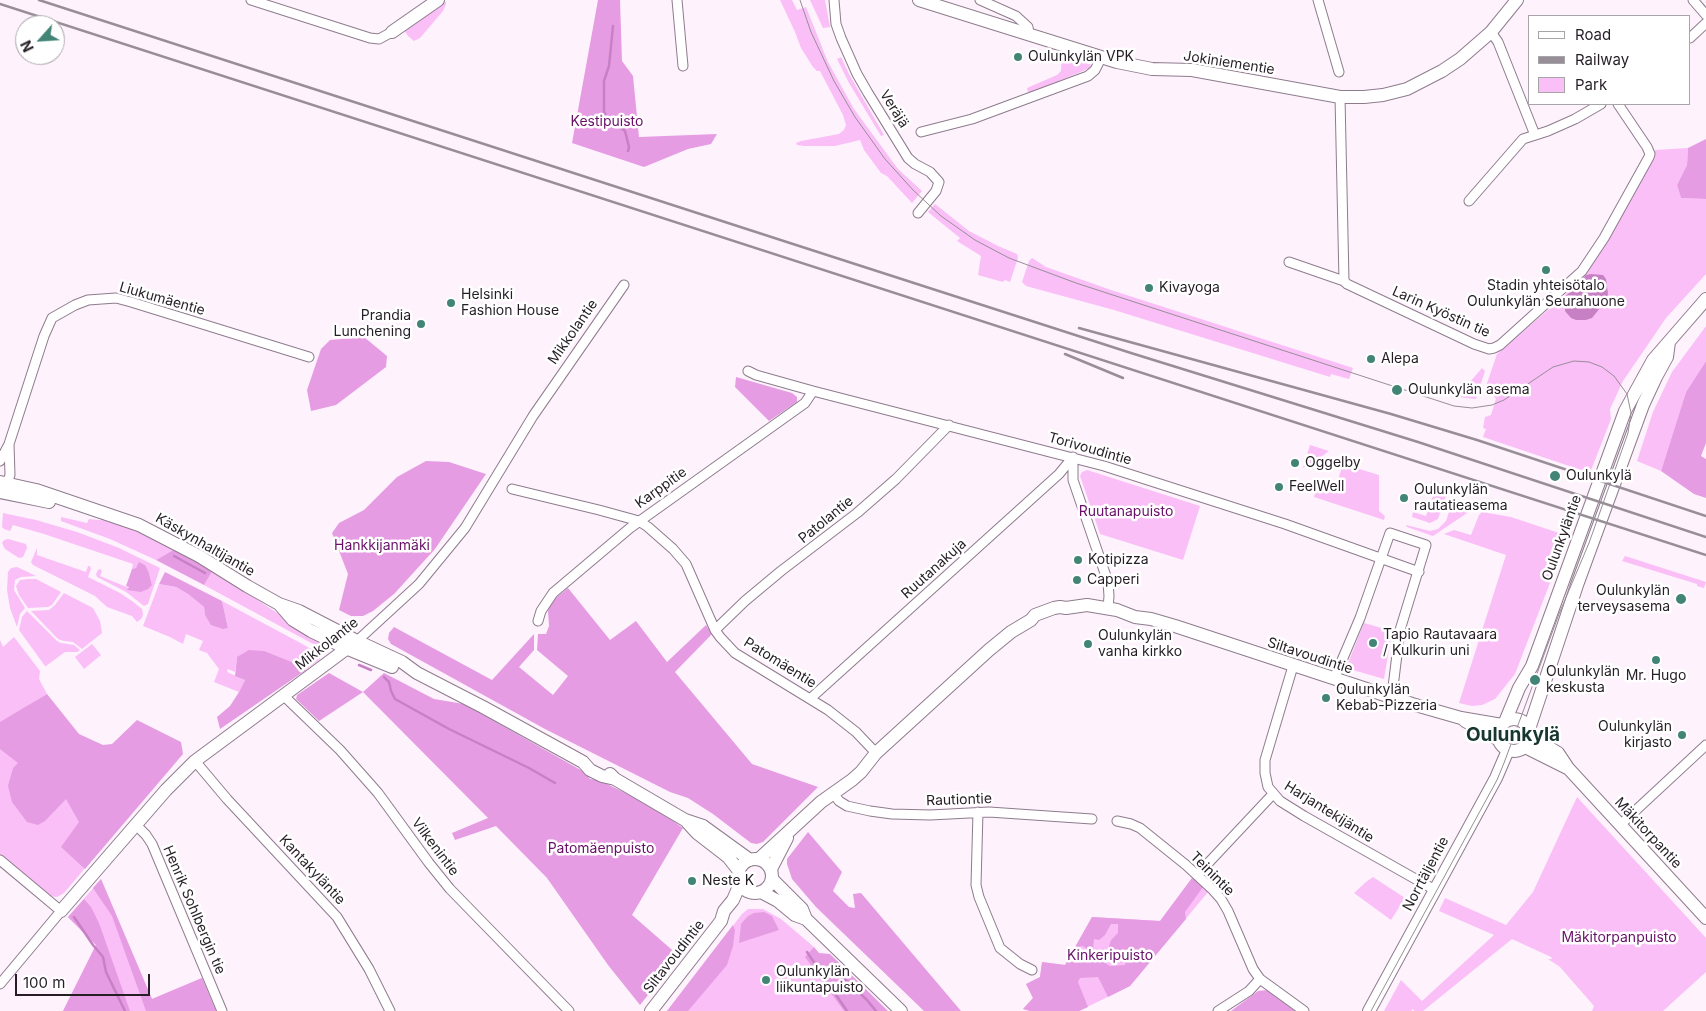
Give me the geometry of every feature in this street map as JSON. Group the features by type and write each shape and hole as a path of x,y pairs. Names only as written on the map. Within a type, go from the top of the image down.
{"main road":[{"path":"392,32 438,0"},
{"name":"Jokiniementie","path":"919,0 1101,58 1152,69 1192,70 1340,97 1383,95 1413,86 1435,76 1460,59 1491,32 1517,0"},
{"name":"Oulunkyläntie","path":"1504,724 1516,694 1532,666 1625,411 1653,360 1706,299"},
{"name":"Oulunkyläntie","path":"1528,737 1580,576 1643,405 1668,357 1669,342"},
{"name":"Käskynhaltijantie","path":"2,487 86,508 139,525 168,539 279,604 293,620 311,631 353,645 398,669 417,673 583,762 593,763 605,769 614,779 685,820 703,826 754,859"},
{"name":"Siltavoudintie","path":"754,859 788,834 833,793 861,772 876,753 1011,632 1031,620 1038,621 1060,613 1066,608 1087,605 1151,619 1391,698 1461,718 1504,724"},
{"name":"Mikkolantie","path":"61,911 135,824 195,761 353,645"},
{"name":"Siltavoudintie","path":"1461,718 1504,745"},
{"path":"1514,719 1526,725 1528,737 1515,751 1504,745 1499,732 1504,724 1514,719"},
{"name":"Mäkitorpantie","path":"1528,737 1568,768 1706,918"},
{"name":"Norrtäljentie","path":"1369,1011 1496,778 1504,745"},
{"name":"Käskynhaltijantie","path":"685,820 697,833 728,857 748,885 778,901 795,915 806,919 901,1011"},
{"name":"Siltavoudintie","path":"771,874 788,834"},
{"path":"754,859 766,863 771,874 768,886 748,885 744,863 754,859"},
{"name":"Käskynhaltijantie","path":"771,874 802,909 806,919"},
{"name":"Siltavoudintie","path":"651,1011 721,921 729,915 748,885"}],"street":[{"path":"251,0 361,35 379,39 392,32"},
{"path":"676,0 683,66"},
{"name":"Veräjä","path":"834,0 836,24 864,87 908,158 930,172 939,182 936,191 918,213"},
{"path":"980,0 1016,16 1028,27 1029,34"},
{"path":"1318,0 1339,72"},
{"path":"1693,0 1706,15"},
{"path":"1691,37 1706,23"},
{"path":"1491,32 1498,42 1535,135"},
{"path":"921,132 972,119 1088,76 1095,70 1101,58"},
{"path":"1289,262 1344,281 1340,97"},
{"path":"1469,202 1523,139 1548,131 1575,119 1599,105"},
{"name":"Larin Kyöstin tie","path":"1344,281 1474,344 1489,349 1500,345 1582,271 1604,238 1649,157 1650,154 1647,147 1619,105"},
{"name":"Mikkolantie","path":"353,645 419,584 465,528 533,416 624,284"},
{"name":"Liukumäentie","path":"0,461 9,444 44,336 52,318 88,300 116,298 309,357"},
{"name":"Torivoudintie","path":"748,371 813,391 1104,466 1280,523 1419,572"},
{"name":"Karppitie","path":"538,621 541,610 553,593 639,521 805,403 813,391"},
{"name":"Patolantie","path":"715,630 745,601 857,513 896,479 950,425"},
{"name":"Liukumäentie","path":"2,487 10,474 9,444"},
{"path":"1072,457 1073,480 1108,582 1112,609"},
{"name":"Ruutanakuja","path":"810,698 1059,474 1072,457"},
{"name":"Patomäentie","path":"512,489 639,521 673,549 686,564 715,630 736,653 810,698 866,740 876,753"},
{"path":"1334,679 1360,618 1390,533 1426,545 1400,630 1394,687 1391,698"},
{"name":"Harjantekijäntie","path":"1294,666 1265,760 1266,780 1273,794 1280,801 1304,816 1435,890"},
{"name":"Vilkenintie","path":"284,696 340,750 378,793 450,889 570,1011"},
{"path":"1620,825 1705,749"},
{"name":"Kantakyläntie","path":"195,761 227,800 337,917 369,969 390,1011"},
{"name":"Rautiontie","path":"833,793 843,804 870,811 914,816 978,812 1092,819"},
{"path":"1197,875 1273,794"},
{"path":"978,812 976,886 979,897 1000,948 1016,961 1032,970"},
{"name":"Teinintie","path":"1117,821 1140,828 1197,875 1221,899 1253,969 1260,979 1304,1011"},
{"name":"Henrik Sohlbergin tie","path":"135,824 152,844 222,1011"},
{"path":"0,860 61,911"},
{"name":"Mikkolantie","path":"0,984 61,911"},
{"path":"1218,1011 1249,991 1260,979"}],"green space":[{"name":"Kestipuisto","path":"598,0 620,0 622,61 633,76 639,137 717,134 711,144 688,149 644,167 572,143"},
{"path":"780,0 792,0 797,10 806,7 828,62 854,109 898,169 922,191 912,203 887,176 881,173 864,150 860,140 835,146 797,145 796,143 801,141 839,134 846,125 843,115 820,71 813,67 801,48"},
{"path":"810,0 825,0 830,27 823,28"},
{"path":"443,2 446,2 446,4 443,11 420,38 414,41 408,36 404,30"},
{"path":"1062,53 1091,65 1090,68 1031,93 1028,92 1027,88 1057,75 1061,71"},
{"path":"841,57 884,135 881,136 849,83 837,59"},
{"path":"1706,139 1706,199 1681,198 1677,185 1687,165 1688,148"},
{"path":"1688,148 1687,165 1677,185 1681,198 1706,199 1706,274 1666,318 1623,381 1610,409 1611,419 1590,473 1483,437 1486,429 1483,428 1485,417 1491,415 1496,399 1486,386 1497,354 1562,298 1592,265 1654,158 1655,150"},
{"path":"935,204 969,231 1017,254 1018,258 1010,282 978,275 981,256 957,241 960,238 928,212"},
{"path":"1032,258 1046,267 1111,290 1353,368 1349,379 1331,374 1330,377 1114,310 1026,286 1022,282 1029,261"},
{"path":"1706,326 1706,361 1686,392 1661,471 1637,461 1653,412 1672,372"},
{"path":"364,337 387,356 386,367 336,405 311,411 307,390 321,349 330,340"},
{"path":"1706,361 1706,443 1701,456 1706,459 1706,498 1694,494 1661,471 1686,392"},
{"path":"1482,368 1485,371 1476,399 1457,397"},
{"path":"736,377 792,393 797,397 797,402 769,421 735,387"},
{"path":"1310,445 1329,451 1303,468"},
{"name":"Hankkijanmäki","path":"426,461 449,462 486,474 435,549 394,594 373,611 363,616 351,616 339,610 348,574 332,533 339,523 364,510 397,477"},
{"path":"1343,464 1379,475 1379,511 1385,516 1384,520 1314,497 1319,480 1336,486"},
{"name":"Ruutanapuisto","path":"1087,470 1200,506 1183,560 1100,534 1080,476 1082,472"},
{"path":"1434,493 1446,496 1438,519 1430,523 1412,517 1413,512 1426,516"},
{"path":"1452,503 1473,509 1433,536 1407,527 1406,525 1430,531 1438,529 1446,521"},
{"path":"1482,512 1511,517 1568,536 1515,674 1495,699 1482,705 1472,706 1459,703 1506,555 1444,534 1454,530 1471,535"},
{"path":"3,513 77,532 119,548 160,568 148,604 144,606 126,592 97,577 96,574 100,569 102,571 100,576 129,588 152,585 149,573 136,568 132,569 133,564 44,534 13,525 10,531 4,529 2,527"},
{"path":"61,517 87,523 89,519 112,521 175,549 156,560 110,539 61,521"},
{"path":"8,539 26,544 27,548 23,557 19,558 5,549 2,543"},
{"path":"37,548 37,555 86,572 88,566 90,566 91,569 88,577 132,601 142,609 142,618 137,622 132,616 107,607 95,596 33,565 31,562"},
{"path":"175,549 213,570 204,585 156,560"},
{"path":"1625,556 1706,582 1704,588 1697,586 1697,584 1622,561"},
{"path":"139,562 145,565 152,585 141,592 127,590 129,587 126,586 132,569 136,568"},
{"path":"17,567 36,576 21,577 15,580 14,590 25,608 20,614 17,627 10,608 7,590 8,572 11,568"},
{"path":"213,570 289,621 321,639 318,644 315,645 204,585"},
{"path":"165,572 222,601 228,628 223,629 211,625 205,615 204,607 188,594 176,587 159,584"},
{"path":"36,579 61,592 52,605 48,607 28,608 19,595 16,586 20,580"},
{"path":"159,584 176,587 188,594 204,607 205,615 228,628 222,601 306,646 318,654 320,659 306,670 299,665 237,657 235,672 228,669 227,672 245,680 239,692 214,682 219,669 207,653 199,650 203,641 186,634 183,644 143,626"},
{"path":"568,588 610,640 636,621 667,662 706,625 712,634 675,672 752,764 818,787 763,842 751,843 713,814 688,798 670,792 545,729 391,644 388,639 389,633 394,627 492,680 534,634 534,650 519,667 553,695 568,676 537,650 538,634 546,634 549,626 548,611 551,602"},
{"path":"64,593 93,608 100,621 102,633 82,649 73,642 58,639 31,611 49,610"},
{"path":"27,611 57,641 74,645 80,650 77,652 65,652 45,666 19,630 22,617"},
{"path":"1364,623 1392,631 1384,679 1346,668"},
{"path":"14,637 40,671 39,679 47,694 29,705 113,835 64,893 57,897 49,896 0,856 0,640 3,647"},
{"path":"92,644 101,655 84,669 75,657"},
{"path":"249,650 264,651 299,665 306,670 220,729 217,717 230,706 245,680 235,676 237,657"},
{"path":"329,673 363,692 319,721 296,699 297,695"},
{"name":"Patomäenpuisto","path":"384,673 434,699 464,704 586,773 590,779 599,780 654,807 683,828 632,915 679,956 640,1005 608,965 547,878 496,826 455,840 452,833 488,818 363,692"},
{"path":"47,694 79,734 103,745 112,744 137,720 181,742 183,754 85,869 61,847 79,822 66,799 45,821 38,825 27,822 12,802 8,786 13,768 18,763 0,749 0,722"},
{"name":"Mäkitorpanpuisto","path":"1577,797 1706,938 1706,972 1663,1011 1592,1011 1594,1006 1560,967 1548,959 1552,959 1551,957 1512,939 1423,1011 1414,1011 1413,1009 1411,1011 1384,1011 1401,980 1422,1001 1494,935 1439,911 1445,898 1506,925 1533,892"},
{"path":"808,832 842,872 833,891 849,907 855,908 853,894 861,893 961,1011 924,1011 816,907 792,879 787,859"},
{"path":"1373,877 1405,898 1391,920 1354,893"},
{"name":"Kinkeripuisto","path":"1192,878 1208,892 1130,986 1079,1011 1030,1011 1023,1009 1033,998 1026,984 1040,977 1042,962 1065,965 1092,917 1160,921"},
{"name":"Kinkeripuisto","path":"1192,878 1203,887 1185,912 1186,919 1130,986 1108,997 1098,977 1080,978 1078,982 1088,1007 1079,1011 1030,1011 1023,1009 1033,998 1026,984 1040,977 1042,962 1065,965 1092,917 1160,921","holes":["1111,924 1118,924 1118,933 1111,940 1108,950 1104,954 1107,958 1112,959 1117,953 1122,951 1125,956 1125,965 1110,966 1100,960 1075,953 1078,947 1083,946 1088,950 1093,949 1094,939 1099,940 1105,935"]},
{"path":"101,879 152,999 202,978 216,1011 63,1011 96,945 68,917"},
{"path":"101,879 152,999 202,978 216,1011 146,1011 112,916 93,888"},
{"path":"84,899 91,907 99,923 130,1011 63,1011 96,945 68,917"},
{"name":"Oulunkylän liikuntapuisto","path":"748,909 763,909 781,919 814,947 812,950 872,1011 667,1011 742,914"},
{"path":"764,912 772,916 779,930 739,943 741,924 748,916"},
{"path":"733,925 735,930 733,946 727,965 688,1011 667,1011"},
{"path":"814,947 819,953 830,954 888,1011 844,1011 805,957"},
{"path":"1267,990 1295,1011 1231,1011 1258,991"}],"shaded area":[{"path":"1586,275 1603,275 1606,279 1608,294 1604,303 1592,318 1576,320 1571,318 1565,311 1566,296"}],"waterway":[{"path":"613,26 609,66 604,81 604,111 606,117 625,131 629,147 628,151"},
{"path":"174,556 205,573"},
{"path":"359,665 371,670"},
{"path":"384,677 389,682 395,699 555,783"},
{"path":"74,917 103,957 106,972 125,1011"},
{"path":"807,952 847,1011"},
{"path":"818,971 839,974 876,1011"}],"tram line":[{"path":"800,0 811,32 834,81 855,117 885,159 913,190 941,216 975,240 1009,258 1076,283 1454,406 1472,408 1492,405 1504,400 1553,367 1574,361 1589,362 1602,367 1614,376 1627,394 1631,413 1628,433 1589,543 1559,614 1497,780 1371,1011"}],"railway":[{"path":"39,0 1131,353 1418,442 1706,537"},
{"path":"0,4 1706,555"},
{"path":"1079,328 1391,414 1477,440 1706,516"},
{"path":"1065,354 1123,378"}],"place":[{"name":"Oulunkylän VPK","path":"1018,57"},
{"name":"Stadin yhteisötalo Oulunkylän Seurahuone","path":"1546,270"},
{"name":"Kivayoga","path":"1149,288"},
{"name":"Helsinki Fashion House","path":"451,303"},
{"name":"Prandia Lunchening","path":"421,324"},
{"name":"Alepa","path":"1371,359"},
{"name":"Oulunkylän asema","path":"1397,390"},
{"name":"Oggelby","path":"1295,463"},
{"name":"Oulunkylä","path":"1555,476"},
{"name":"FeelWell","path":"1279,487"},
{"name":"Oulunkylän rautatieasema","path":"1404,498"},
{"name":"Kotipizza","path":"1078,560"},
{"name":"Capperi","path":"1077,580"},
{"name":"Oulunkylän terveysasema","path":"1681,599"},
{"name":"Tapio Rautavaara / Kulkurin uni","path":"1373,643"},
{"name":"Oulunkylän vanha kirkko","path":"1088,644"},
{"name":"Mr. Hugo","path":"1656,660"},
{"name":"Oulunkylän keskusta","path":"1535,680"},
{"name":"Oulunkylän Kebab-Pizzeria","path":"1326,698"},
{"name":"Oulunkylän kirjasto","path":"1682,735"},
{"name":"Neste K","path":"692,881"},
{"name":"Oulunkylän liikuntapuisto","path":"766,980"}],"district":[{"name":"Oulunkylä","path":"1513,735"}]}
